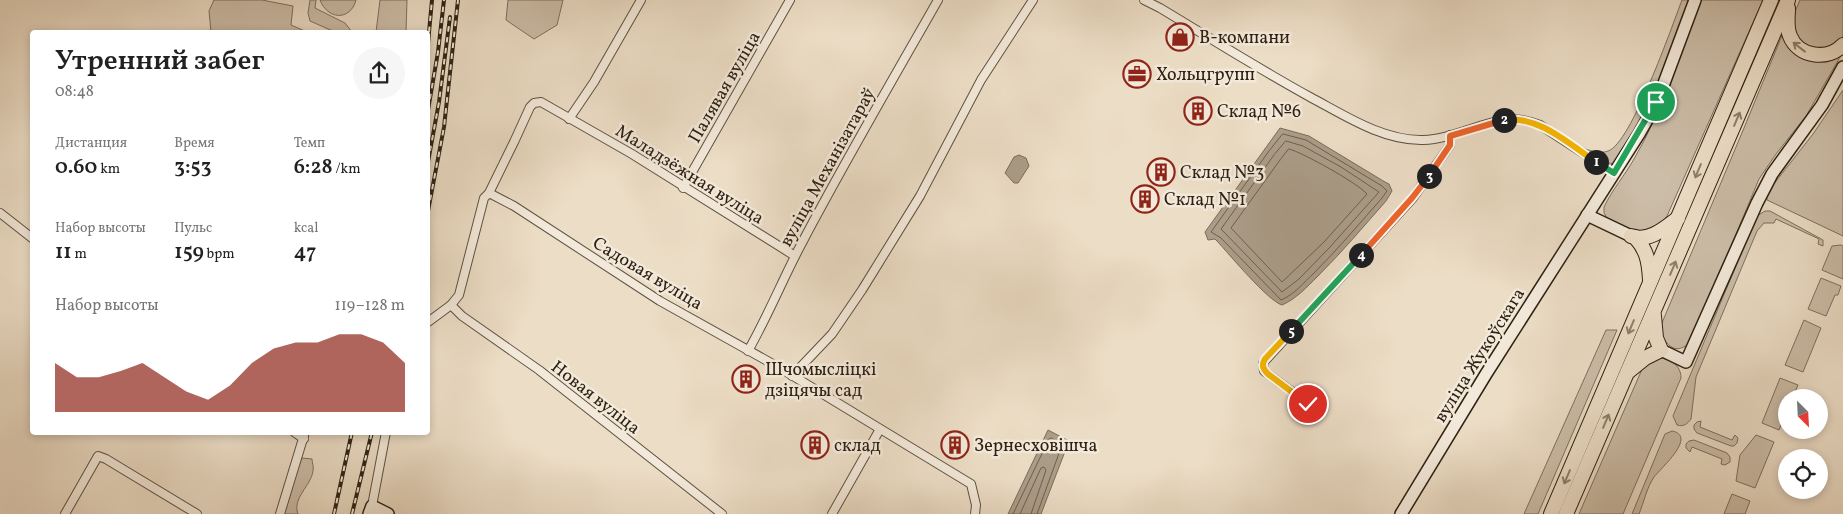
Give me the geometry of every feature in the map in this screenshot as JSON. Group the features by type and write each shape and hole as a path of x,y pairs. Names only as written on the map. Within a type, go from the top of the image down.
{"highway":[{"path":"1551,514 1772,0"},
{"path":"1789,0 1787,24 1789,35 1802,50 1809,54 1825,54 1833,52 1843,45"},
{"path":"1566,514 1789,0"},
{"path":"1633,236 1649,236 1657,233 1678,218"},
{"path":"1633,236 1645,249 1650,282"},
{"path":"1627,374 1645,358 1661,350 1656,338 1653,313"}],"street":[{"path":"569,119 594,82 641,0"},
{"name":"Палявая вуліца","path":"683,188 790,0"},
{"name":"вуліца Механізатараў","path":"748,351 839,173 938,0"},
{"path":"792,376 832,334 862,290 920,196 981,80 1033,0"},
{"path":"1144,0 1269,74 1369,127 1405,138 1422,140 1450,136 1503,120 1514,118 1527,120 1540,125 1614,173"},
{"name":"вуліца Жукоўскага","path":"1401,514 1614,173 1656,102 1695,0"},
{"path":"1661,350 1686,362 1757,202 1772,174 1822,105 1843,68"},
{"name":"Маладзёжная вуліца","path":"489,193 530,107 534,103 541,102 632,154 683,188 795,256"},
{"path":"1308,404 1264,371 1263,363 1412,198 1446,152 1450,145 1450,136"},
{"path":"430,321 451,305 459,295 480,210 484,198 489,193"},
{"name":"Садовая вуліца","path":"489,193 514,206 660,301 722,334 971,484 976,504 975,514"},
{"path":"1587,215 1633,236"},
{"path":"1,216 30,237"},
{"name":"Новая вуліца","path":"451,305 462,316 539,370 722,514"},
{"path":"832,514 880,429"},
{"path":"385,435 370,510 388,514"},
{"path":"280,514 304,436"},
{"path":"65,514 98,456 106,458 196,514"}],"shaded area":[{"path":"214,0 262,0 293,6 291,25 302,30 211,30 209,11"},
{"path":"310,0 316,0 315,8 345,23 350,30 330,30 310,21 308,13"},
{"path":"320,0 356,0 349,12 344,15 338,15 328,11"},
{"path":"380,0 407,0 406,30 376,30"},
{"path":"508,0 563,0 557,25 534,39 506,20"},
{"path":"1682,0 1691,0 1657,92 1615,164 1603,162 1585,149 1599,152 1608,151 1617,144 1628,128 1650,83"},
{"path":"1701,0 1763,0 1667,216 1656,229 1634,232 1607,218 1604,213 1604,207 1634,159 1654,121"},
{"path":"1800,0 1843,0 1843,39 1827,50 1802,47 1791,21"},
{"path":"1783,33 1791,47 1843,52 1806,116 1759,179 1691,342 1676,349 1668,345 1659,330"},
{"path":"1843,90 1843,236 1767,200 1766,194 1813,134"},
{"path":"1765,211 1770,211 1823,240 1823,246 1818,244 1819,239 1776,219 1774,223 1764,223 1757,231 1696,377 1691,419 1685,425 1677,425 1673,416 1757,216"},
{"path":"1832,246 1843,246 1843,279 1822,270"},
{"path":"1821,278 1841,286 1826,316 1808,309"},
{"path":"1804,320 1821,328 1803,372 1785,365"},
{"path":"1606,330 1617,330 1538,514 1524,514"},
{"path":"1655,358 1673,362 1679,369 1681,378 1623,514 1579,514 1643,367"},
{"path":"1780,378 1798,385 1796,389 1778,389 1778,430 1762,423"},
{"path":"1701,421 1700,427 1732,440 1735,435 1738,438 1737,443 1731,446 1697,433 1694,425"},
{"path":"1672,431 1679,434 1681,439 1679,446 1654,477 1647,490 1639,514 1632,514 1665,434"},
{"path":"1756,435 1774,442 1755,488 1736,481 1740,455"},
{"path":"1694,440 1727,453 1730,457 1730,462 1725,465 1721,464 1722,459 1692,447 1690,452 1686,448 1686,444"},
{"path":"302,458 312,459 312,476 300,497 297,508 298,514 282,514 294,477"},
{"path":"1732,494 1750,501 1745,514 1724,514"}],"water":[{"path":"1280,128 1309,136 1389,184 1392,191 1386,201 1327,267 1301,292 1282,305 1258,286 1215,239 1208,240 1205,232"},
{"path":"1019,155 1026,158 1029,166 1018,183 1014,183 1005,173 1014,157"},
{"path":"1048,430 1069,441 1041,514 1008,514"}],"railway":[{"path":"429,30 432,0"},
{"path":"430,98 444,0"},
{"path":"430,200 444,127 458,0"},
{"path":"430,151 439,102 450,17"},
{"path":"334,514 351,435"},
{"path":"352,514 371,435"}],"place":[{"name":"В-компани","path":"1180,37"},
{"name":"Хольцгрупп","path":"1137,74"},
{"name":"Склад №6","path":"1198,111"},
{"name":"Склад №3","path":"1161,172"},
{"name":"Склад №1","path":"1145,199"},
{"name":"Шчомысліцкі дзіцячы сад","path":"746,379"},
{"name":"склад","path":"815,445"},
{"name":"Зернесховішча","path":"955,445"}],"route":[{"path":"1308,404 1264,371 1263,363 1265,359 1412,198 1446,152 1450,145 1450,136 1491,122 1514,118 1527,120 1540,125 1614,173 1624,160 1656,102"}]}
